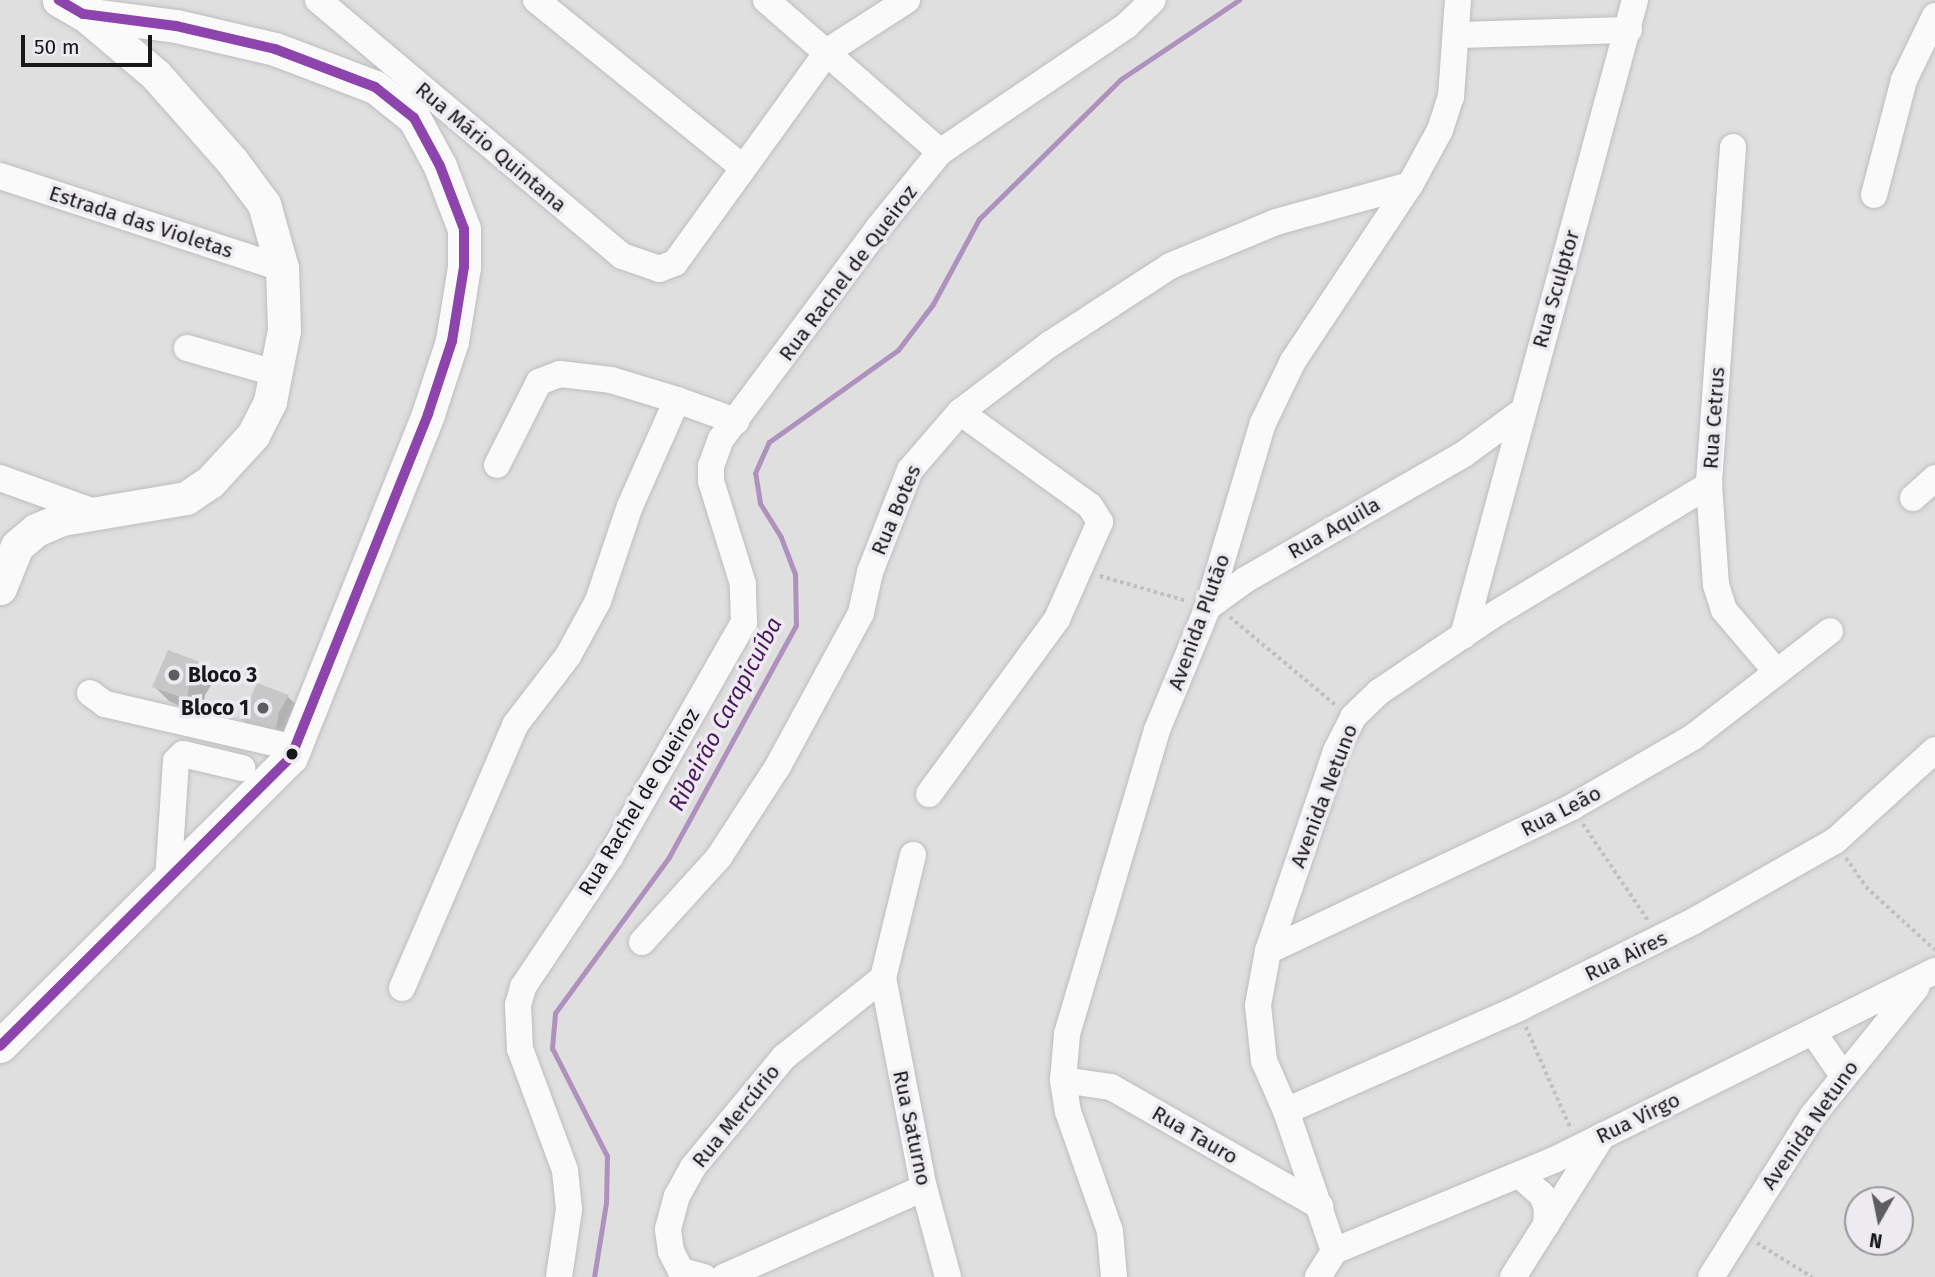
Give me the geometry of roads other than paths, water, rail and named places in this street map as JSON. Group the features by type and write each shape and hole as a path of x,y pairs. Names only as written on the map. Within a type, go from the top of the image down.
{"main road":[{"path":"0,588 17,546 36,530 62,519 186,498 210,482 253,435 278,374 285,330 282,268 264,204 232,161 156,75 71,7"},
{"path":"6,1030 168,881 263,789 296,748 452,341 464,267 464,229 457,204 415,118 375,87 275,49 176,26 71,7"}],"street":[{"name":"Rua Mário Quintana","path":"318,0 622,256 659,269 676,263 742,167"},
{"path":"536,0 742,167 828,51 907,0"},
{"path":"766,0 828,51 940,152"},
{"name":"Rua Rachel de Queiroz","path":"559,1277 569,1209 565,1170 520,1049 518,1005 523,988 610,857 744,622 743,584 710,481 721,439 879,227 940,152 1126,26 1153,0"},
{"name":"Avenida Plutão","path":"1114,1277 1110,1231 1068,1112 1063,1080 1067,1034 1096,928 1157,730 1208,607 1273,398 1410,185 1440,130 1451,97 1458,0"},
{"name":"Rua Sculptor","path":"1463,636 1520,413 1629,30 1635,0"},
{"path":"1874,195 1904,80 1935,16"},
{"path":"1456,35 1629,30"},
{"name":"Rua Cetrus","path":"1733,147 1710,485 1716,584 1724,610 1775,670"},
{"name":"Estrada das Violetas","path":"0,176 282,268"},
{"name":"Rua Botes","path":"642,942 719,857 778,766 860,613 870,572 910,470 960,412 1050,344 1170,266 1276,222 1410,185"},
{"path":"1333,208 1364,218 1376,234"},
{"path":"187,348 278,374"},
{"path":"496,464 539,382 561,374 611,380 736,421"},
{"path":"402,988 515,725 569,656 598,601 630,506 677,400"},
{"path":"929,794 1034,656 1080,570 1100,522 1099,513 960,412"},
{"name":"Rua Aquila","path":"1208,607 1256,573 1464,454 1520,413"},
{"path":"1464,454 1483,453 1507,463"},
{"path":"0,478 100,514"},
{"path":"1913,498 1935,478"},
{"name":"Avenida Netuno","path":"1334,1251 1286,1111 1264,1061 1258,1032 1261,978 1268,951 1336,751 1353,717 1379,692 1490,617 1710,485"},
{"path":"1223,559 1256,573"},
{"path":"1478,579 1490,617"},
{"name":"Rua Leão","path":"1268,951 1572,807 1693,737 1775,670 1830,631"},
{"path":"90,693 105,704 296,748"},
{"name":"Rua Aires","path":"1286,1111 1519,1008 1661,938 1835,841 1935,751"},
{"path":"168,881 176,761 183,754 242,768"},
{"path":"883,978 913,855"},
{"name":"Avenida Netuno","path":"1711,1277 1842,1074 1928,976"},
{"name":"Rua Virgo","path":"1334,1251 1519,1175 1928,976"},
{"name":"Rua Saturno","path":"883,978 924,1188 948,1277"},
{"name":"Rua Mercúrio","path":"686,1275 671,1251 668,1229 677,1196 693,1167 784,1057 883,978"},
{"path":"1813,1032 1842,1074"},
{"name":"Rua Tauro","path":"1063,1080 1111,1087 1320,1206"},
{"path":"1513,1277 1546,1225 1591,1141"},
{"path":"1519,1175 1542,1195 1548,1208 1546,1225"},
{"path":"723,1277 924,1188"},
{"path":"1318,1277 1334,1251"}],"waterway":[{"name":"Ribeirão Carapicuíba","path":"594,1277 606,1203 607,1156 552,1048 555,1013 669,857 796,625 795,574 781,537 760,503 755,473 769,442 898,350 933,304 979,219 1121,79 1239,0"}],"place":[{"name":"Bloco 3","path":"174,675"},
{"name":"Bloco 1","path":"263,708"}]}
